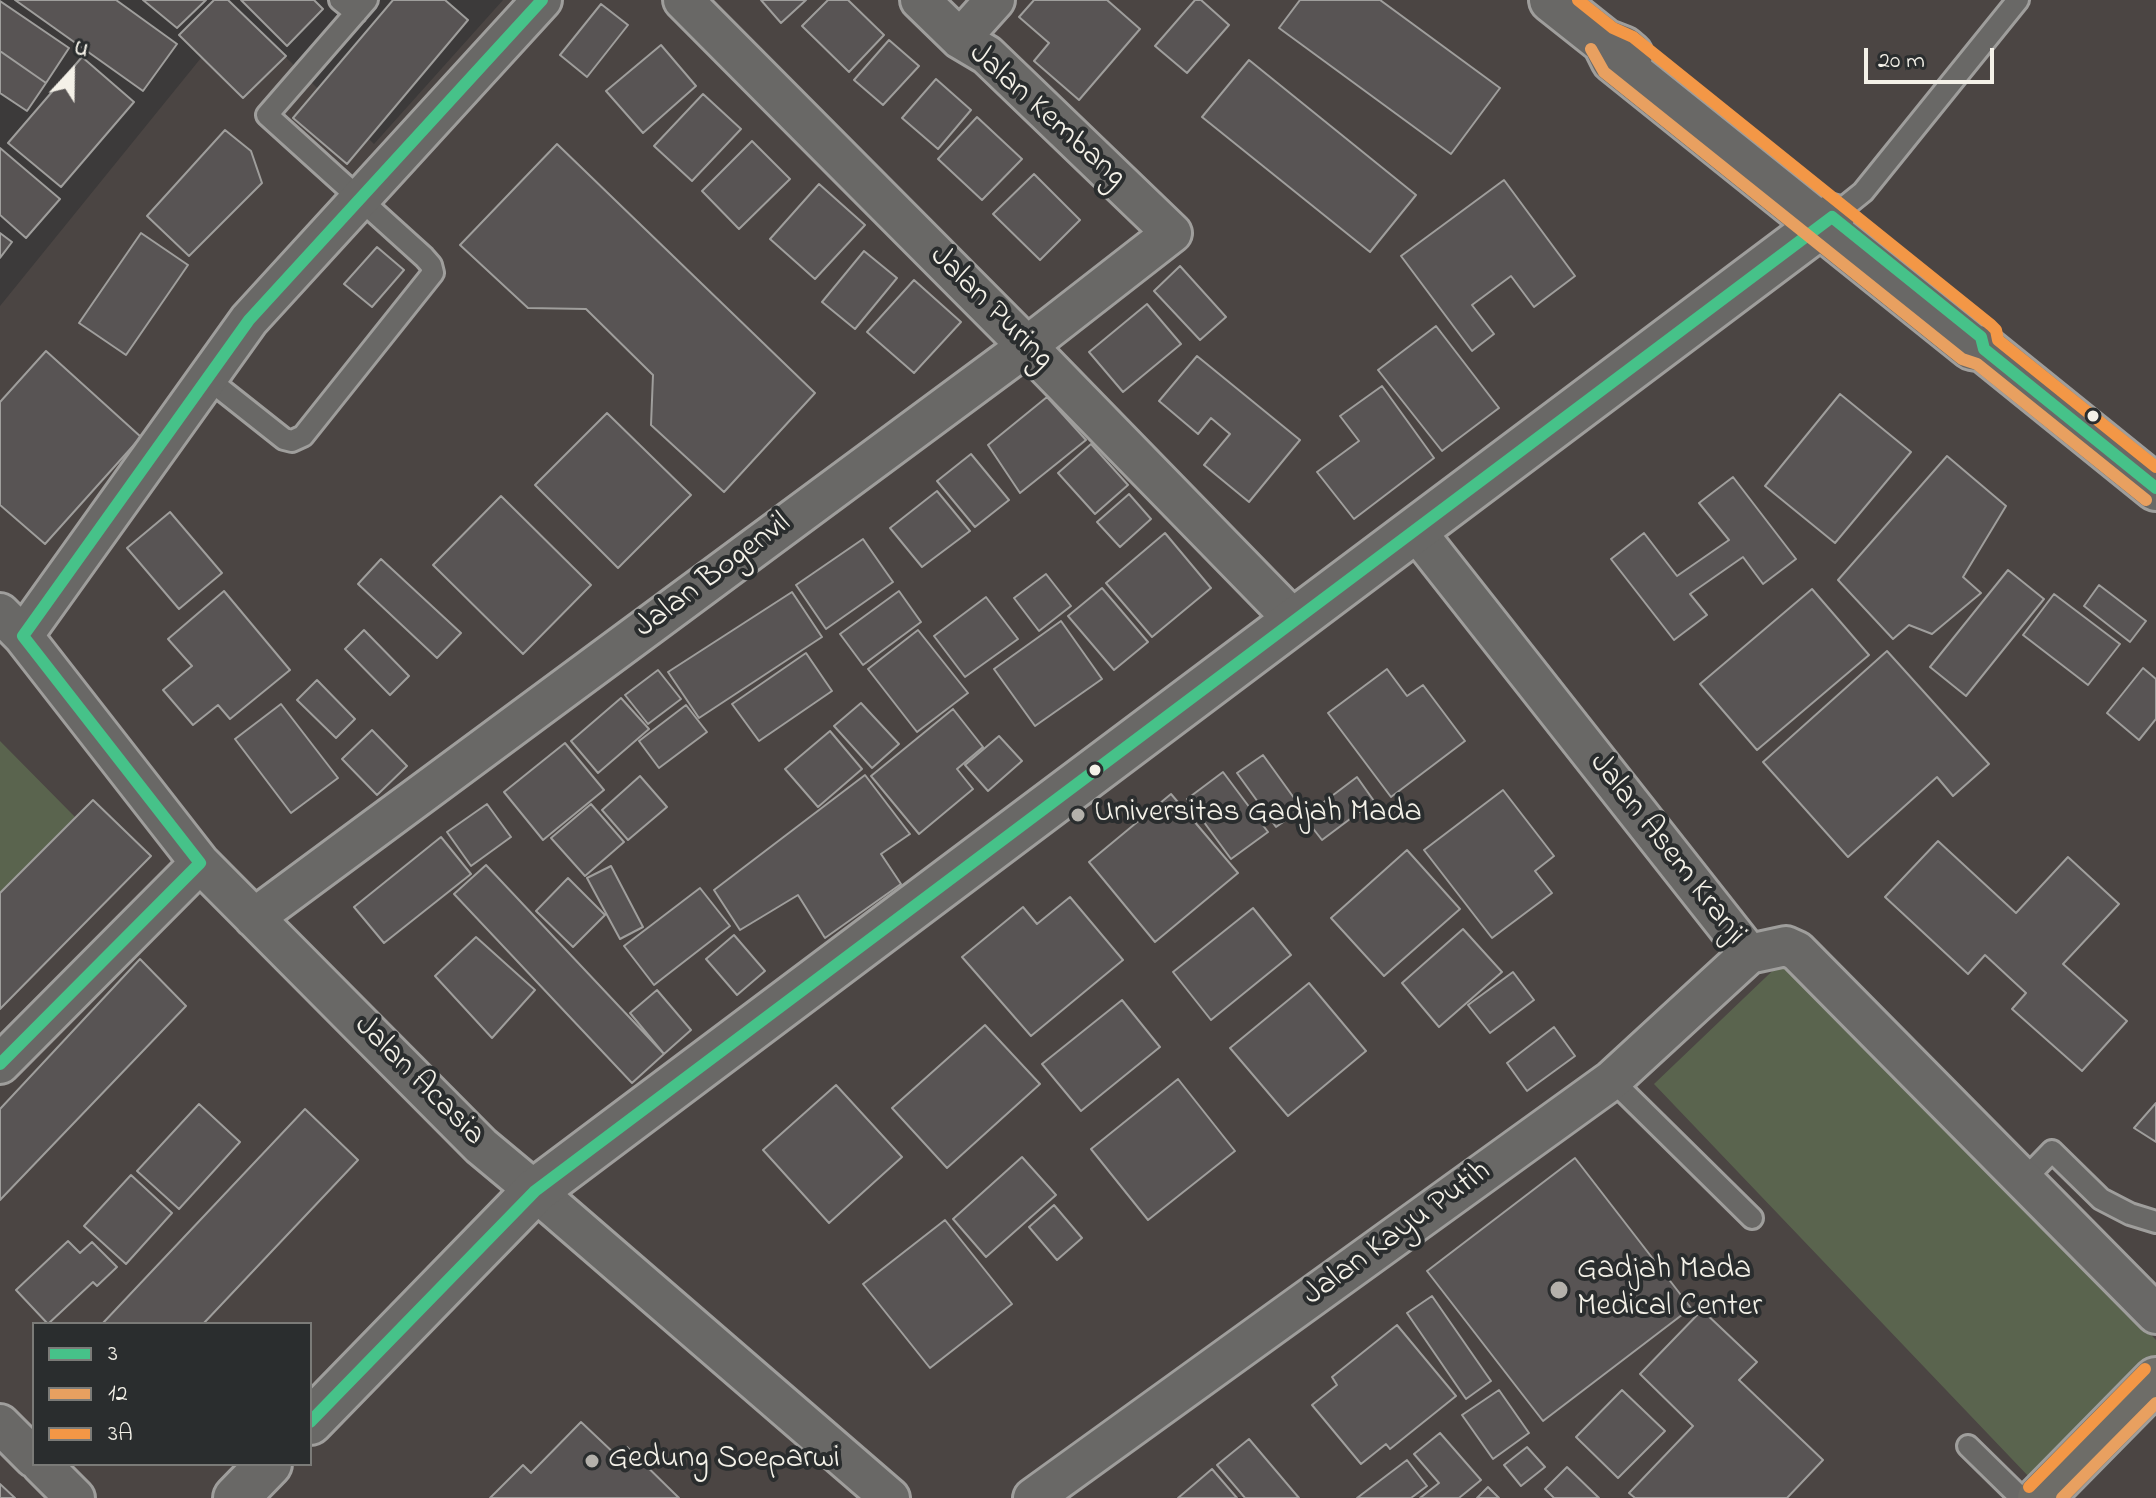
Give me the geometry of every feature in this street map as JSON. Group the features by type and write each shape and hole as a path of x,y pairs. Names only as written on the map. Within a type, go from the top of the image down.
{"main road":[{"path":"2040,1498 2156,1380"}],"street":[{"path":"11,624 207,378 249,320 542,0"},
{"name":"Jalan Puring","path":"683,0 1295,621"},
{"name":"Jalan Kembang","path":"920,0 960,39 987,55 1172,233"},
{"path":"960,39 995,0"},
{"path":"1552,0 1605,42 1614,60 1838,211 1972,347 1984,349 2156,488"},
{"path":"312,1420 535,1191 1838,211"},
{"name":"Jalan Bogenvil","path":"254,918 1027,346 1172,233"},
{"name":"Jalan Asem Kranji","path":"1415,530 1749,954 1786,946 1797,951 2156,1314"},
{"name":"Jalan Acasia","path":"11,624 200,863 481,1146 890,1498"},
{"path":"0,1064 200,863"},
{"name":"Jalan Kayu Putih","path":"1033,1498 1612,1080 1749,954"},
{"path":"0,1424 32,1456"},
{"path":"43,1466 75,1498"},
{"path":"236,1498 267,1466"}],"lane":[{"path":"1838,211 2018,0"},
{"path":"207,378 284,439 292,441 303,436 433,273 424,257 267,115 354,4"},
{"path":"1612,1080 1752,1218"},
{"path":"2023,1181 2052,1151 2101,1199 2130,1214 2156,1222"},
{"path":"1968,1446 2021,1498"}],"shaded area":[{"name":"Universitas Gadjah Mada","path":"503,0 2156,0 2156,1498 0,1498 0,306 239,11 374,144"}],"green space":[{"path":"0,741 75,817 0,893"},
{"path":"1788,956 2156,1340 2156,1360 2031,1479 1654,1084"}],"building":[{"path":"15,0 116,0 177,44 143,91"},
{"path":"143,0 206,0 177,28"},
{"path":"214,0 228,0 286,56 243,98 179,35"},
{"path":"241,0 314,0 323,9 287,46"},
{"path":"393,0 445,0 468,20 347,164 293,118"},
{"path":"761,0 806,0 781,23"},
{"path":"828,0 848,0 884,35 849,72 802,26"},
{"path":"1034,0 1107,0 1140,29 1079,100 1034,61 1049,43 1019,17"},
{"path":"1195,0 1201,0 1229,25 1187,73 1155,46"},
{"path":"1300,0 1380,0 1500,88 1451,154 1279,28"},
{"path":"0,1 69,48 46,83 0,51"},
{"path":"601,4 628,25 587,77 560,55"},
{"path":"889,40 919,66 883,105 854,80"},
{"path":"661,45 696,86 643,133 606,91"},
{"path":"0,51 46,83 27,111 0,93"},
{"path":"82,57 134,102 61,187 8,143"},
{"path":"1249,60 1416,195 1370,252 1202,117"},
{"path":"936,79 971,110 938,149 902,118"},
{"path":"703,94 741,129 692,181 654,146"},
{"path":"977,117 1022,159 982,200 938,159"},
{"path":"225,130 251,151 262,183 189,256 147,216"},
{"path":"752,141 790,179 739,229 702,191"},
{"path":"557,144 815,393 724,492 651,425 653,375 586,309 528,308 460,245"},
{"path":"0,148 60,199 26,238 0,215"},
{"path":"1034,174 1080,220 1040,260 993,214"},
{"path":"1504,180 1575,276 1534,307 1511,276 1472,305 1494,334 1472,351 1401,256"},
{"path":"819,184 865,225 815,279 770,239"},
{"path":"0,233 12,242 0,258"},
{"path":"141,233 188,265 126,355 79,323"},
{"path":"377,247 404,270 372,307 344,284"},
{"path":"864,251 897,278 855,329 822,302"},
{"path":"1180,266 1226,317 1200,340 1154,291"},
{"path":"914,280 961,322 914,373 867,332"},
{"path":"1147,304 1181,344 1123,392 1089,352"},
{"path":"1436,326 1499,408 1442,451 1378,370"},
{"path":"46,351 141,437 45,544 0,505 0,402"},
{"path":"1197,356 1300,440 1249,502 1204,465 1230,434 1211,418 1198,434 1159,401"},
{"path":"1382,386 1434,458 1354,519 1317,472 1359,441 1340,416"},
{"path":"1840,394 1911,452 1835,543 1765,486"},
{"path":"1047,397 1086,440 1020,493 988,445"},
{"path":"607,413 691,495 618,568 535,485"},
{"path":"1091,444 1128,485 1095,514 1058,473"},
{"path":"971,454 1009,500 975,527 937,481"},
{"path":"1947,456 2006,506 1963,577 1981,593 1932,634 1909,625 1893,639 1838,580"},
{"path":"1733,477 1796,559 1763,584 1743,557 1690,594 1707,615 1674,640 1611,559 1644,533 1677,576 1729,540 1699,503"},
{"path":"937,491 970,531 922,567 890,528"},
{"path":"1129,494 1151,519 1120,547 1097,522"},
{"path":"501,496 591,585 523,654 433,565"},
{"path":"170,512 222,573 179,609 127,548"},
{"path":"1165,533 1211,588 1152,637 1106,583"},
{"path":"863,539 893,582 826,629 796,585"},
{"path":"381,559 461,633 437,658 358,584"},
{"path":"2008,570 2044,599 1966,696 1930,667"},
{"path":"1046,574 1071,606 1039,631 1014,598"},
{"path":"2099,585 2146,621 2130,642 2084,606"},
{"path":"1102,588 1148,642 1114,670 1068,616"},
{"path":"1812,589 1869,655 1757,750 1700,684"},
{"path":"224,591 290,670 230,719 218,705 193,725 163,690 192,666 168,639"},
{"path":"899,591 921,622 863,665 840,634"},
{"path":"792,592 822,637 699,718 668,672"},
{"path":"2054,594 2120,644 2088,685 2023,635"},
{"path":"986,597 1018,639 965,677 934,636"},
{"path":"1061,621 1102,679 1035,726 994,669"},
{"path":"364,630 409,676 390,695 345,649"},
{"path":"918,630 968,693 917,732 868,669"},
{"path":"1887,651 1989,764 1953,796 1937,777 1848,857 1763,762"},
{"path":"806,653 832,691 759,741 732,704"},
{"path":"2143,668 2156,679 2156,719 2139,740 2107,713"},
{"path":"1387,669 1407,696 1423,685 1465,741 1391,797 1328,713"},
{"path":"658,670 681,699 648,724 625,695"},
{"path":"317,680 355,719 336,738 297,700"},
{"path":"621,698 649,729 598,773 571,741"},
{"path":"861,703 899,744 872,768 834,726"},
{"path":"281,704 338,778 291,813 235,739"},
{"path":"686,705 707,732 659,768 639,741"},
{"path":"953,709 983,747 957,769 973,789 919,834 871,776"},
{"path":"372,730 407,766 377,795 342,759"},
{"path":"830,731 862,769 818,807 785,769"},
{"path":"999,736 1022,761 988,791 965,765"},
{"path":"565,743 604,790 543,840 504,792"},
{"path":"1263,755 1302,809 1276,827 1237,773"},
{"path":"1223,772 1268,832 1231,859 1187,799"},
{"path":"865,775 910,834 881,854 901,884 825,938 798,895 740,930 714,890"},
{"path":"640,776 667,807 628,840 602,810"},
{"path":"1357,777 1374,801 1322,840 1304,817"},
{"path":"1503,790 1554,856 1535,871 1552,893 1492,938 1424,850"},
{"path":"1171,794 1238,873 1155,942 1089,862"},
{"path":"93,800 151,856 0,1009 0,893"},
{"path":"487,804 511,837 471,866 447,832"},
{"path":"591,804 624,842 585,876 551,838"},
{"path":"441,837 471,874 384,943 354,907"},
{"path":"1938,841 2016,913 2068,857 2119,904 2063,964 2127,1021 2082,1071 2012,1009 2026,993 1985,955 1968,974 1885,897"},
{"path":"1407,850 1460,909 1384,976 1331,918"},
{"path":"486,865 664,1054 632,1083 454,894"},
{"path":"611,866 643,927 620,939 587,878"},
{"path":"568,878 605,915 573,947 536,911"},
{"path":"700,888 730,926 654,985 624,946"},
{"path":"1070,897 1123,960 1031,1036 962,957 1023,907 1037,924"},
{"path":"1253,908 1291,955 1211,1020 1173,972"},
{"path":"1463,929 1502,972 1439,1027 1402,983"},
{"path":"734,935 765,971 737,995 706,959"},
{"path":"476,937 535,990 492,1038 435,976"},
{"path":"140,959 186,1006 0,1200 0,1109"},
{"path":"1513,972 1534,1000 1490,1033 1468,1005"},
{"path":"1309,983 1366,1051 1288,1116 1230,1048"},
{"path":"657,990 691,1030 664,1054 630,1013"},
{"path":"1122,1000 1160,1047 1081,1111 1042,1064"},
{"path":"985,1025 1040,1084 947,1168 892,1108"},
{"path":"1554,1027 1575,1056 1527,1091 1507,1063"},
{"path":"1178,1079 1235,1151 1148,1220 1091,1149"},
{"path":"836,1085 902,1157 829,1223 763,1150"},
{"path":"2156,1103 2156,1142 2134,1128"},
{"path":"199,1104 240,1142 179,1209 137,1171"},
{"path":"305,1109 358,1160 205,1322 104,1322"},
{"path":"1022,1157 1056,1195 986,1257 953,1219"},
{"name":"Gadjah Mada Medical Center","path":"1575,1158 1691,1308 1543,1421 1427,1271"},
{"path":"131,1175 172,1213 126,1264 84,1226"},
{"path":"1054,1205 1082,1238 1057,1260 1029,1227"},
{"path":"945,1220 1012,1304 930,1368 863,1284"},
{"path":"68,1241 80,1253 92,1242 117,1267 97,1286 93,1282 50,1322 46,1322 16,1290"},
{"path":"1432,1296 1491,1381 1466,1399 1407,1313"},
{"path":"1702,1310 1757,1362 1739,1380 1823,1460 1787,1498 1635,1498 1629,1493 1693,1426 1640,1374"},
{"path":"1397,1325 1456,1396 1390,1449 1386,1444 1361,1464 1312,1405 1337,1385 1332,1377"},
{"path":"1499,1390 1529,1433 1493,1459 1462,1415"},
{"path":"1622,1390 1665,1431 1618,1478 1576,1437"},
{"name":"Gedung Soeparwi","path":"581,1422 617,1456 627,1447 679,1498 490,1498 523,1465 531,1473"},
{"path":"1440,1433 1481,1480 1459,1498 1420,1498 1439,1483 1414,1454"},
{"path":"1249,1439 1299,1498 1245,1498 1217,1465"},
{"path":"1527,1447 1545,1467 1521,1486 1504,1465"},
{"path":"1407,1460 1427,1486 1411,1498 1357,1498"},
{"path":"1567,1467 1599,1498 1554,1498 1545,1489"},
{"path":"1212,1469 1237,1498 1178,1498"},
{"path":"0,1484 15,1498 0,1498"},
{"path":"1488,1487 1499,1498 1477,1498"}],"transit line":[{"name":"3","path":"0,1064 200,863 23,636 249,320 542,0"},
{"name":"3A","path":"1578,0 1613,28 1633,37 1991,325 1996,330 1998,340 2156,467"},
{"name":"12","path":"1591,49 1604,72 1962,359 1977,364 2146,500"},
{"name":"3","path":"312,1420 535,1191 1832,217 1981,337 1984,349 2156,488"},
{"name":"3A","path":"2029,1487 2145,1369"},
{"name":"12","path":"2062,1498 2156,1403"}],"place":[{"name":"Universitas Gadjah Mada","path":"1078,815"},
{"name":"Gadjah Mada Medical Center","path":"1559,1290"},
{"name":"Gedung Soeparwi","path":"592,1461"}]}
